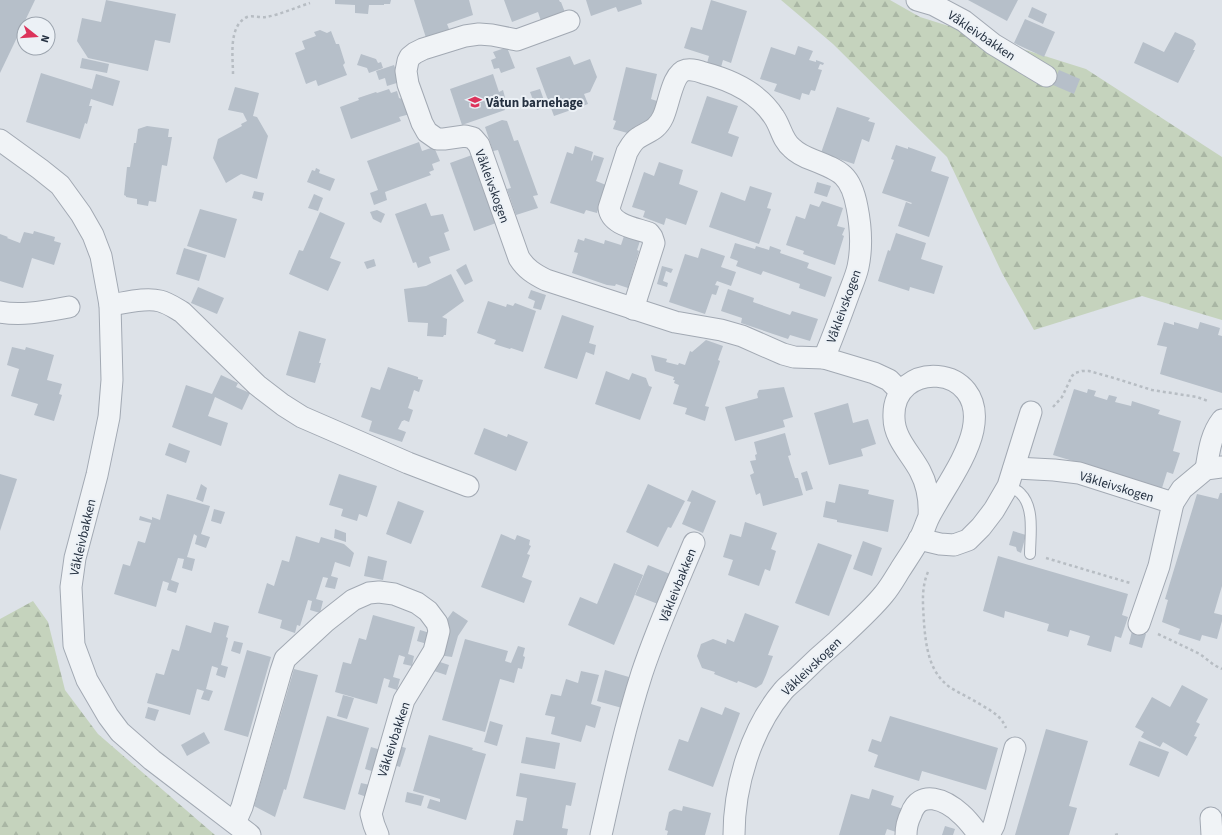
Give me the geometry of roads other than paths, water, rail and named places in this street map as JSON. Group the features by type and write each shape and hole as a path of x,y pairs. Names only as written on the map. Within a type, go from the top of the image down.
{"street":[{"name":"Våkleivbakken","path":"917,0 948,11 964,21 993,44 1046,76"},
{"name":"Våkleivskogen","path":"569,21 517,40 492,35 479,34 465,36 423,49 415,53 408,61 406,71 408,84 422,123 427,132 433,137 444,139 465,136 473,138 479,145 519,258 525,267 534,274 546,280 675,322 721,330 794,357 824,358 874,373 889,380 900,391"},
{"name":"Våkleivskogen","path":"633,308 654,243 649,233 619,222 610,214 609,208 627,152 637,138 654,129 660,123 664,116 675,80 680,74 685,70 693,70 718,76 747,90 764,104 774,117 784,139 791,148 800,155 841,172 848,180 854,193 860,230 858,268 824,358"},
{"name":"Våkleivbakken","path":"0,140 40,169 60,186 81,214 93,236 100,256 110,305 112,380 109,417 97,475 75,558 71,587 74,645 87,680 108,716 120,732 152,760 243,829"},
{"path":"110,305 144,300 158,300 170,304 182,312 257,385 282,405 302,417 408,463 468,486"},
{"path":"0,312 36,312 69,307"},
{"name":"Våkleivskogen","path":"734,835 736,801 742,773 753,742 767,714 783,691 838,640 884,594 919,539 929,517 969,444 975,414 971,398 961,385 948,378 936,375 925,377 911,383 900,391 895,404 894,418 896,431 926,485 930,500 929,517"},
{"path":"919,539 940,544 954,545 968,540 981,527 994,510 1011,477 1031,412"},
{"name":"Våkleivskogen","path":"1139,624 1159,566 1173,503 1182,489 1214,468 1212,437 1216,427 1222,420"},
{"name":"Våkleivskogen","path":"1011,477 1054,470 1079,473 1173,503"},
{"name":"Våkleivbakken","path":"601,835 624,735 642,673 694,542"},
{"name":"Våkleivbakken","path":"243,829 242,807 285,659 325,622 353,600 369,593 379,592 394,594 417,603 428,611 437,623 439,631 434,651 404,700 398,720 371,814 378,835"},
{"path":"989,835 994,825 1015,748"},
{"path":"906,835 912,809 917,802 925,798 937,800 949,805 961,814 979,835"}],"lane":[{"path":"1011,477 1025,498 1029,507 1031,522 1030,552"}],"place":[{"name":"Våtun barnehage","path":"475,102"}]}
